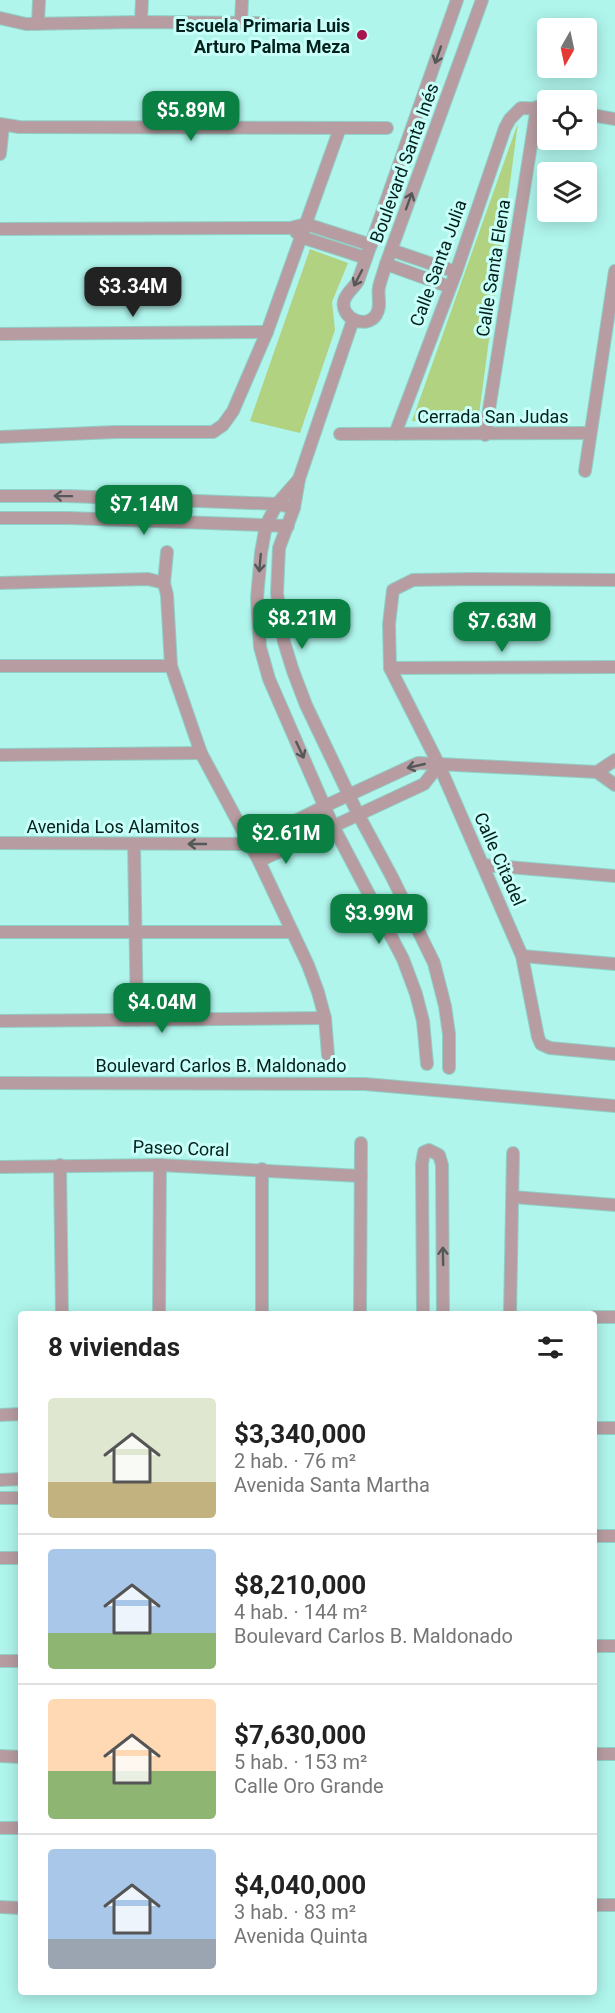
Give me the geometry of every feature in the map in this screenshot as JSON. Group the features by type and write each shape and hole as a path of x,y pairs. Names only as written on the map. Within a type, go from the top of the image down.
{"street":[{"path":"38,24 39,0"},
{"path":"141,22 142,0"},
{"path":"241,22 242,0"},
{"name":"Boulevard Santa Inés","path":"457,0 358,281 345,298 346,314 353,320 363,322 376,315 379,307 379,287 386,264 482,0"},
{"path":"0,18 26,24 264,23"},
{"name":"Calle Santa Julia","path":"395,435 456,272 505,128 521,108 537,108"},
{"path":"597,116 615,118"},
{"path":"0,153 1,124 19,126 387,128"},
{"path":"0,437 126,432 213,432 219,429 233,411 267,332 340,128"},
{"name":"Calle Santa Elena","path":"485,435 537,137"},
{"path":"0,228 290,228 306,224 371,245"},
{"path":"290,228 301,237 366,258"},
{"path":"391,250 456,272"},
{"path":"386,264 450,287"},
{"name":"Cerrada San Judas","path":"340,434 590,433 615,271"},
{"path":"353,320 298,479 294,508 279,548 277,593 284,642 292,671 306,705 358,814 435,963 449,1034 449,1068"},
{"path":"0,334 267,332"},
{"path":"585,471 590,433"},
{"path":"298,479 278,504 266,525 257,598 260,647 268,679 333,826 403,959 423,1021 427,1064"},
{"path":"0,496 278,504 294,508"},
{"path":"0,518 288,525"},
{"path":"167,552 164,584 167,595 171,666 201,753 259,861 308,965 325,1018 328,1054"},
{"path":"0,583 148,579 164,584"},
{"name":"Calle Citadel","path":"615,580 413,580 393,590 389,624 390,668 439,765 522,956 541,1044 550,1048 615,1054"},
{"path":"0,666 171,666"},
{"path":"390,668 615,667"},
{"path":"0,755 201,753"},
{"path":"615,760 597,772 615,785"},
{"name":"Avenida Los Alamitos","path":"0,843 249,844 418,763 597,772"},
{"path":"259,861 424,784 439,765"},
{"path":"134,844 137,1020"},
{"path":"484,865 615,876"},
{"path":"0,932 291,932"},
{"path":"522,956 615,964"},
{"path":"0,1021 325,1018"},
{"name":"Boulevard Carlos B. Maldonado","path":"0,1083 365,1084 615,1106"},
{"path":"360,1311 361,1143"},
{"path":"423,1311 422,1164 424,1152 429,1150 439,1155 442,1165 443,1311"},
{"path":"510,1311 513,1153"},
{"path":"60,1165 62,1311"},
{"path":"159,1311 160,1165"},
{"name":"Paseo Coral","path":"0,1167 160,1165 361,1176"},
{"path":"262,1169 262,1311"},
{"path":"513,1197 615,1205"},
{"path":"597,1317 615,1317"},
{"path":"0,1415 18,1414"},
{"path":"597,1428 615,1428"},
{"path":"0,1480 18,1479"},
{"path":"0,1498 18,1498"},
{"path":"597,1536 615,1536"},
{"path":"0,1558 18,1558"},
{"path":"597,1646 615,1646"},
{"path":"0,1661 18,1661"},
{"path":"597,1754 615,1754"},
{"path":"0,1756 18,1756"},
{"path":"0,1828 18,1828"},
{"path":"597,1905 615,1905"},
{"path":"0,1908 18,1908"}],"green space":[{"path":"518,123 478,422 412,421"},
{"path":"310,249 348,263 332,302 335,330 300,433 250,421"}],"place":[{"name":"Escuela Primaria Luis Arturo Palma Meza","path":"362,35"}]}
